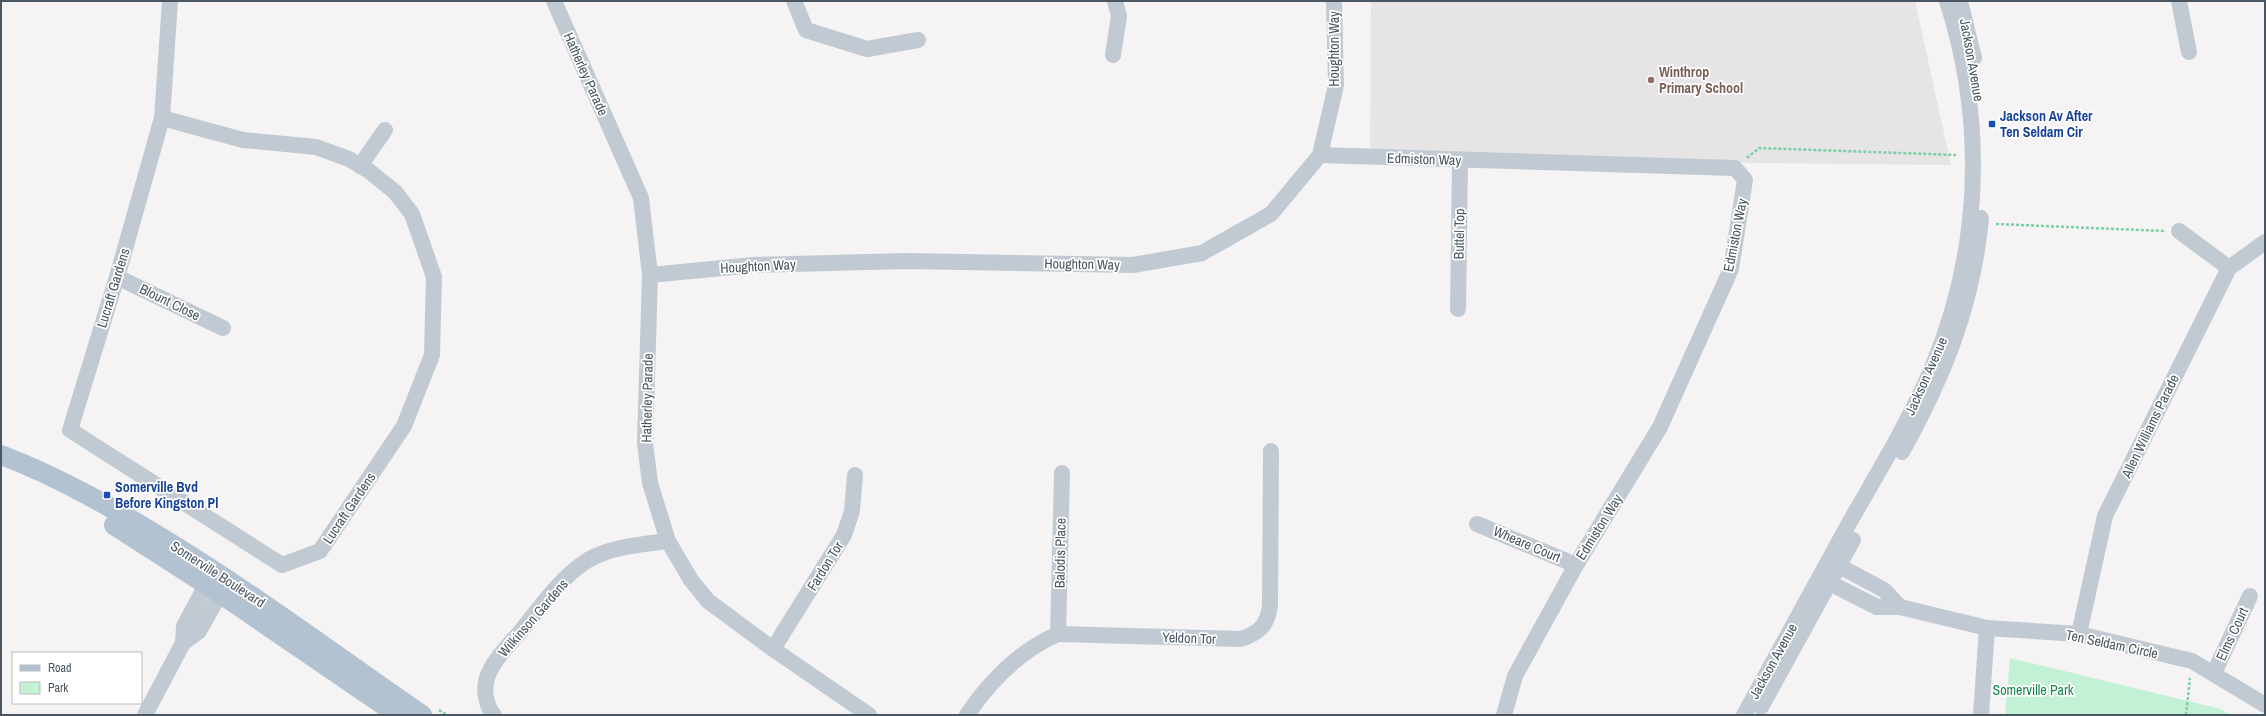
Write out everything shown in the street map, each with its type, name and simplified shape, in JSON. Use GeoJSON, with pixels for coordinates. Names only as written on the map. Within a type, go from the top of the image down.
{"type":"FeatureCollection","features":[{"type":"Feature","properties":{"kind":"main road","name":"Somerville Boulevard"},"geometry":{"type":"LineString","coordinates":[[1,455],[106,505],[217,582],[398,715]]}},
{"type":"Feature","properties":{"kind":"main road","name":"Somerville Boulevard"},"geometry":{"type":"LineString","coordinates":[[1,468],[104,519],[217,582],[422,715]]}},
{"type":"Feature","properties":{"kind":"street","name":"Lucraft Gardens"},"geometry":{"type":"LineString","coordinates":[[162,118],[243,140],[316,147],[349,159],[395,192],[412,214],[434,277],[432,355],[404,426],[320,551],[282,564],[70,430],[117,277],[162,118],[170,1]]}},
{"type":"Feature","properties":{"kind":"street","name":"Hatherley Parade"},"geometry":{"type":"LineString","coordinates":[[554,1],[641,198],[650,275],[645,443],[650,483],[668,541],[684,570],[708,601],[773,649],[869,715]]}},
{"type":"Feature","properties":{"kind":"street"},"geometry":{"type":"LineString","coordinates":[[794,1],[806,30],[867,49],[918,40]]}},
{"type":"Feature","properties":{"kind":"street"},"geometry":{"type":"LineString","coordinates":[[1113,55],[1119,16],[1115,1]]}},
{"type":"Feature","properties":{"kind":"street","name":"Houghton Way"},"geometry":{"type":"LineString","coordinates":[[650,275],[753,265],[906,261],[1133,265],[1202,253],[1271,214],[1320,155],[1336,85],[1334,1]]}},
{"type":"Feature","properties":{"kind":"street","name":"Jackson Avenue"},"geometry":{"type":"LineString","coordinates":[[1744,715],[1834,562],[1932,370],[1950,321],[1966,256],[1974,173],[1972,123],[1964,61],[1947,1]]}},
{"type":"Feature","properties":{"kind":"street","name":"Jackson Avenue"},"geometry":{"type":"LineString","coordinates":[[1834,562],[1919,422],[1950,355],[1968,299],[1978,246],[1980,223],[1984,172],[1983,121],[1975,62],[1960,1]]}},
{"type":"Feature","properties":{"kind":"street"},"geometry":{"type":"LineString","coordinates":[[2179,1],[2189,52]]}},
{"type":"Feature","properties":{"kind":"street"},"geometry":{"type":"LineString","coordinates":[[360,166],[385,130]]}},
{"type":"Feature","properties":{"kind":"street","name":"Edmiston Way"},"geometry":{"type":"LineString","coordinates":[[1320,155],[1735,168],[1745,180],[1731,269],[1660,427],[1576,564],[1515,676],[1504,715]]}},
{"type":"Feature","properties":{"kind":"street","name":"Buttel Top"},"geometry":{"type":"LineString","coordinates":[[1458,309],[1460,160]]}},
{"type":"Feature","properties":{"kind":"street"},"geometry":{"type":"LineString","coordinates":[[2179,231],[2230,268]]}},
{"type":"Feature","properties":{"kind":"street","name":"Allen Williams Parade"},"geometry":{"type":"LineString","coordinates":[[2079,634],[2105,516],[2230,268],[2265,242]]}},
{"type":"Feature","properties":{"kind":"street","name":"Blount Close"},"geometry":{"type":"LineString","coordinates":[[117,277],[223,328]]}},
{"type":"Feature","properties":{"kind":"street","name":"Yeldon Tor"},"geometry":{"type":"LineString","coordinates":[[967,715],[985,688],[1004,670],[1043,641],[1058,634],[1241,639],[1254,635],[1262,629],[1269,617],[1270,605],[1271,451]]}},
{"type":"Feature","properties":{"kind":"street","name":"Balodis Place"},"geometry":{"type":"LineString","coordinates":[[1058,634],[1062,473]]}},
{"type":"Feature","properties":{"kind":"street","name":"Fardon Tor"},"geometry":{"type":"LineString","coordinates":[[773,649],[844,535],[852,511],[855,475]]}},
{"type":"Feature","properties":{"kind":"street","name":"Wheare Court"},"geometry":{"type":"LineString","coordinates":[[1477,524],[1576,564]]}},
{"type":"Feature","properties":{"kind":"street","name":"Wilkinson Gardens"},"geometry":{"type":"LineString","coordinates":[[494,715],[487,700],[486,686],[488,675],[496,660],[562,582],[589,560],[628,546],[668,541]]}},
{"type":"Feature","properties":{"kind":"street"},"geometry":{"type":"LineString","coordinates":[[1834,562],[1884,590],[1900,607]]}},
{"type":"Feature","properties":{"kind":"street","name":"Jackson Avenue"},"geometry":{"type":"LineString","coordinates":[[1756,715],[1824,580]]}},
{"type":"Feature","properties":{"kind":"street","name":"Ten Seldam Circle"},"geometry":{"type":"LineString","coordinates":[[1824,580],[1877,607],[1900,607],[1987,628],[2079,634],[2192,662],[2214,673],[2265,705]]}},
{"type":"Feature","properties":{"kind":"street"},"geometry":{"type":"LineString","coordinates":[[145,715],[183,643],[199,630],[217,582]]}},
{"type":"Feature","properties":{"kind":"street","name":"Elms Court"},"geometry":{"type":"LineString","coordinates":[[2214,673],[2250,596]]}},
{"type":"Feature","properties":{"kind":"street"},"geometry":{"type":"LineString","coordinates":[[1981,715],[1987,628]]}},
{"type":"Feature","properties":{"kind":"path"},"geometry":{"type":"LineString","coordinates":[[1735,168],[1760,148],[1960,155]]}},
{"type":"Feature","properties":{"kind":"path"},"geometry":{"type":"LineString","coordinates":[[1980,223],[2179,231]]}},
{"type":"Feature","properties":{"kind":"path"},"geometry":{"type":"LineString","coordinates":[[2186,715],[2192,662]]}},
{"type":"Feature","properties":{"kind":"shaded area","name":"Winthrop Primary School"},"geometry":{"type":"Polygon","coordinates":[[[1371,1],[1915,1],[1951,165],[1370,159],[1371,1]]]}},
{"type":"Feature","properties":{"kind":"green space","name":"Somerville Park"},"geometry":{"type":"Polygon","coordinates":[[[2010,658],[2221,709],[2230,715],[2005,715],[2010,658]]]}},
{"type":"Feature","properties":{"kind":"place","name":"Winthrop Primary School"},"geometry":{"type":"Point","coordinates":[1651,80]}},
{"type":"Feature","properties":{"kind":"place","name":"Jackson Av After Ten Seldam Cir"},"geometry":{"type":"Point","coordinates":[1992,124]}},
{"type":"Feature","properties":{"kind":"place","name":"Somerville Bvd Before Kingston Pl"},"geometry":{"type":"Point","coordinates":[107,495]}}]}
